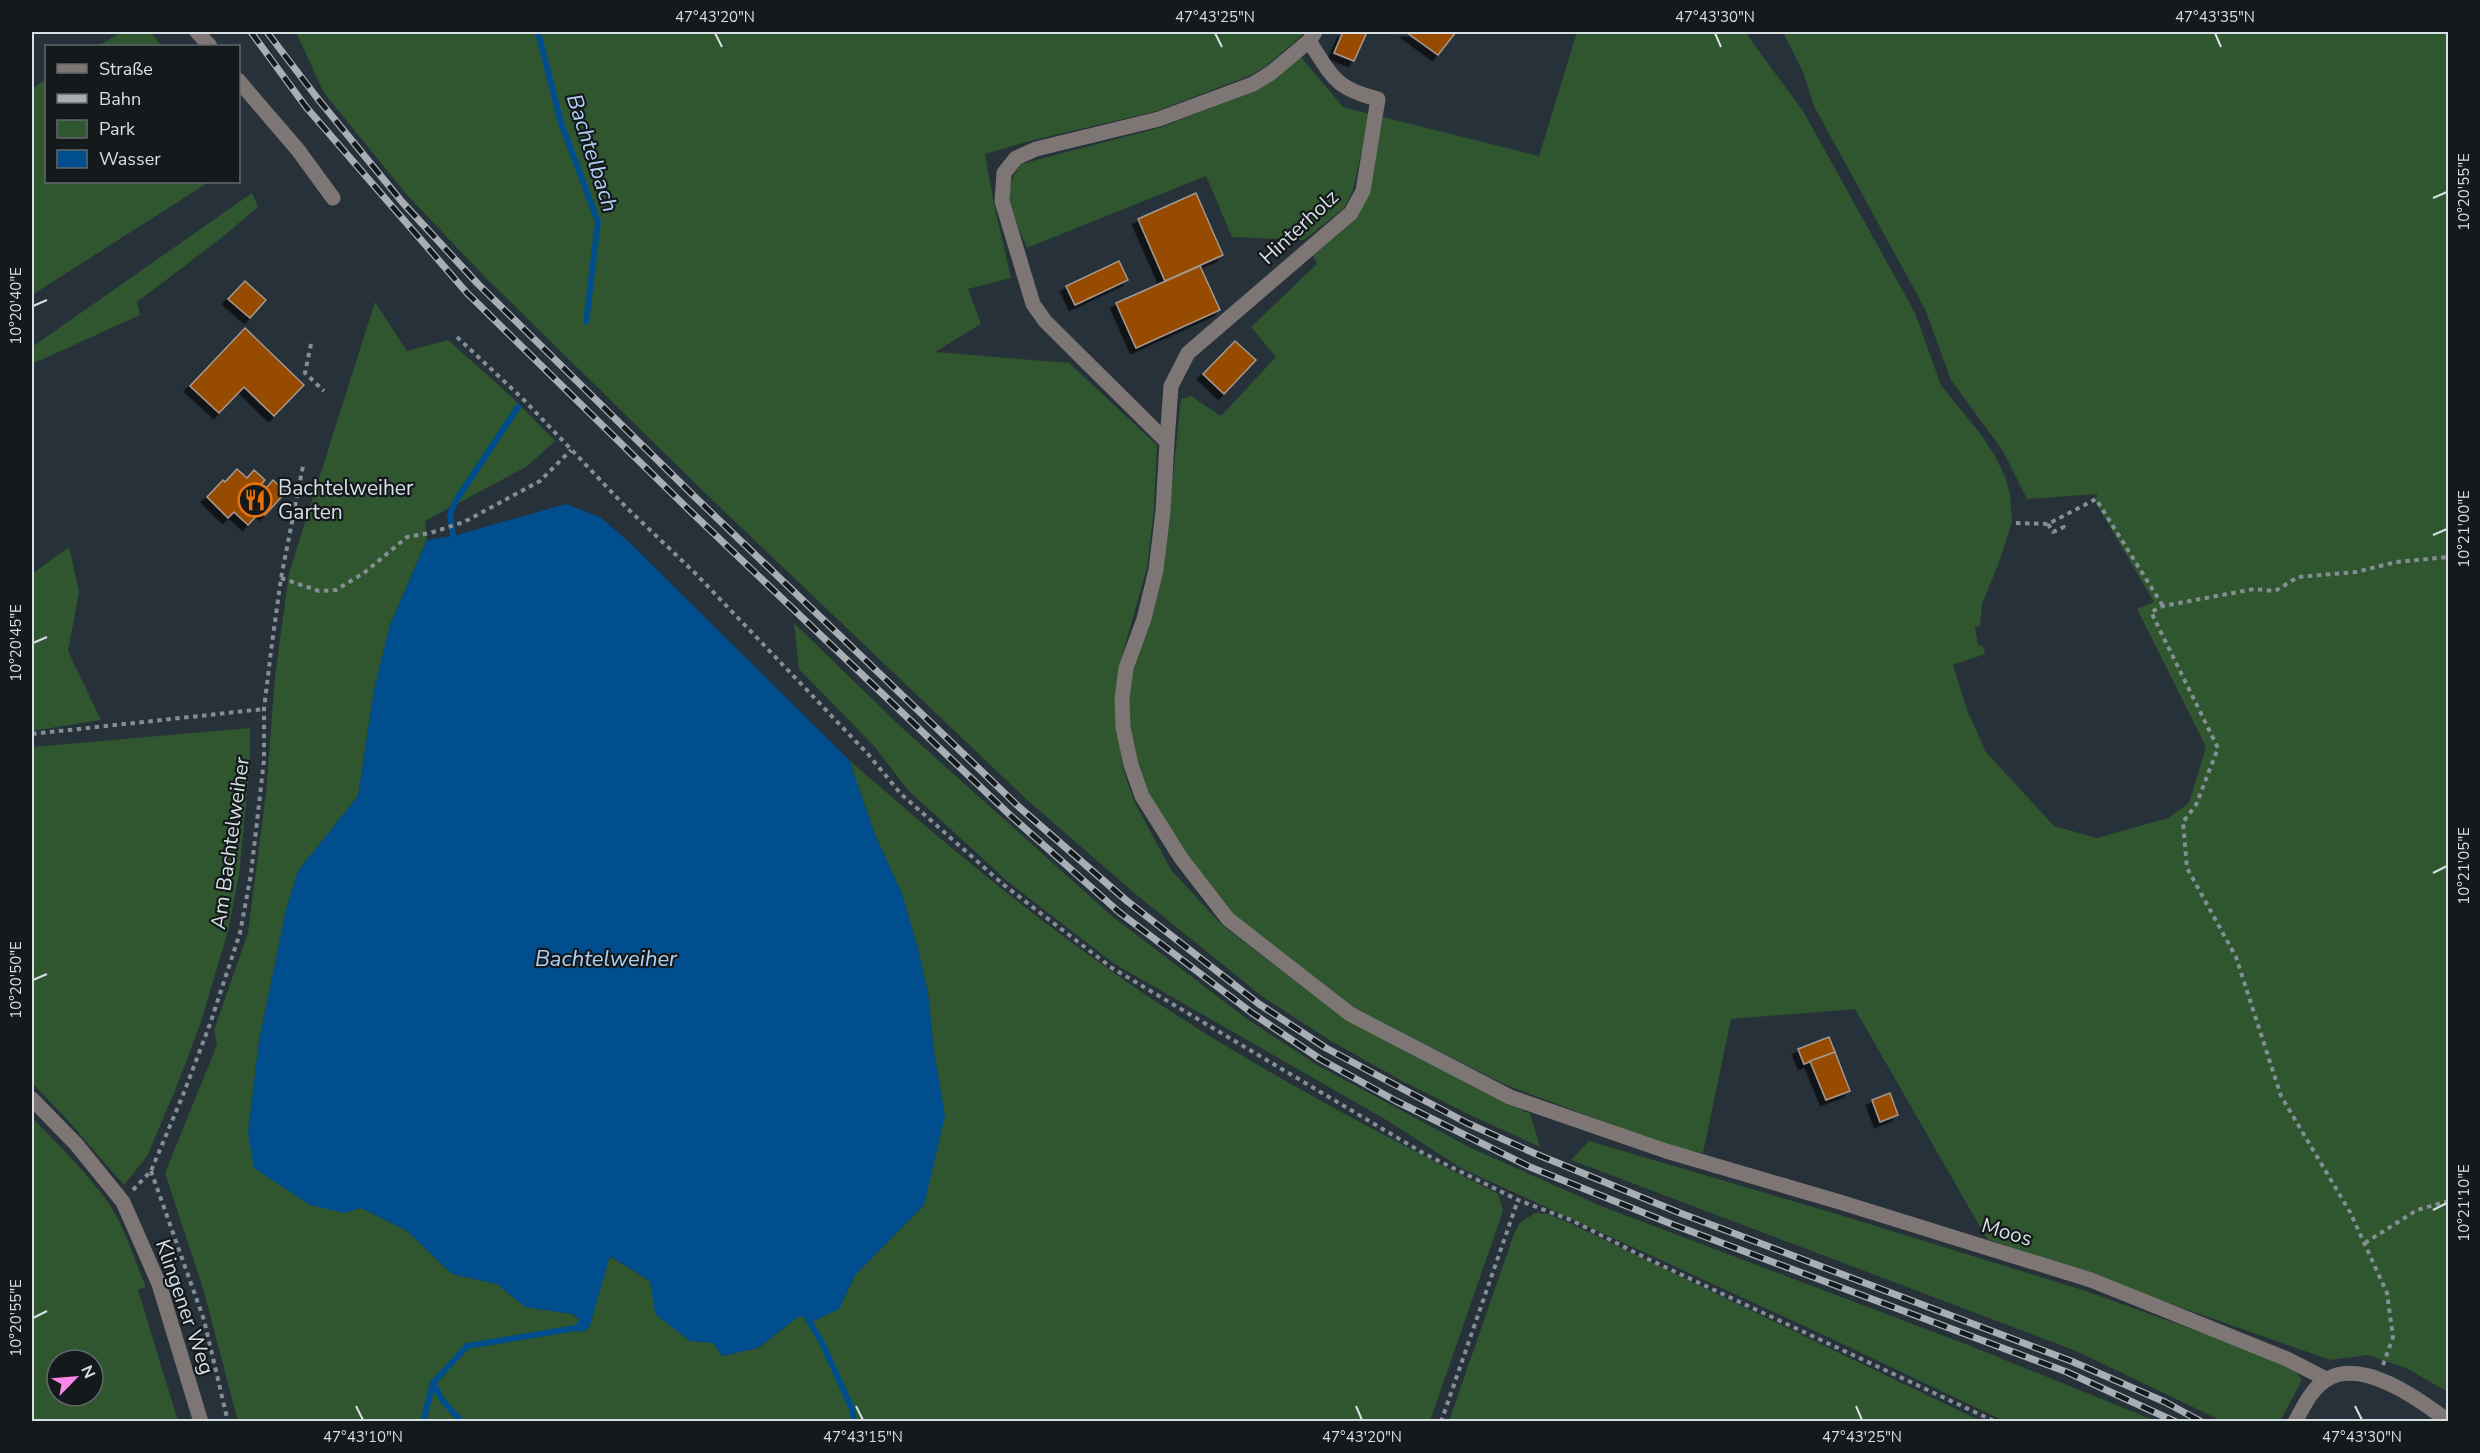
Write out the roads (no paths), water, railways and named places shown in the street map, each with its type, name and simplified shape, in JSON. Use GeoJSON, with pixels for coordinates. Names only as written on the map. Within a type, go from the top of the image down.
{"type":"FeatureCollection","features":[{"type":"Feature","properties":{"kind":"street"},"geometry":{"type":"LineString","coordinates":[[197,32],[209,45]]}},
{"type":"Feature","properties":{"kind":"street"},"geometry":{"type":"LineString","coordinates":[[1167,442],[1045,321],[1033,304],[1002,201],[1004,173],[1016,158],[1036,149],[1159,119],[1253,84],[1271,73],[1312,36]]}},
{"type":"Feature","properties":{"kind":"street","name":"Hinterholz"},"geometry":{"type":"LineString","coordinates":[[1167,442],[1170,386],[1188,353],[1351,213],[1363,191],[1378,99],[1357,93],[1336,82],[1312,36]]}},
{"type":"Feature","properties":{"kind":"street"},"geometry":{"type":"LineString","coordinates":[[240,82],[298,150],[333,198]]}},
{"type":"Feature","properties":{"kind":"street","name":"Moos"},"geometry":{"type":"LineString","coordinates":[[1167,442],[1163,511],[1156,570],[1144,619],[1126,668],[1122,699],[1123,727],[1131,765],[1142,796],[1181,858],[1228,919],[1350,1014],[1510,1097],[1666,1151],[2091,1280],[2287,1359],[2326,1379]]}},
{"type":"Feature","properties":{"kind":"street","name":"Klingener Weg"},"geometry":{"type":"LineString","coordinates":[[32,1099],[76,1144],[123,1202],[159,1284],[201,1422]]}},
{"type":"Feature","properties":{"kind":"street"},"geometry":{"type":"LineString","coordinates":[[2295,1422],[2307,1401],[2326,1379],[2361,1373],[2379,1377],[2448,1420]]}},
{"type":"Feature","properties":{"kind":"water","name":"Bachtelweiher"},"geometry":{"type":"Polygon","coordinates":[[[566,504],[600,517],[628,541],[849,760],[875,835],[902,894],[928,993],[934,1052],[945,1116],[924,1205],[855,1275],[839,1309],[814,1321],[799,1316],[758,1348],[722,1356],[713,1343],[690,1341],[655,1314],[650,1281],[610,1256],[589,1328],[580,1333],[576,1328],[579,1319],[572,1314],[525,1307],[497,1284],[452,1274],[406,1230],[361,1208],[344,1213],[310,1205],[254,1168],[248,1134],[259,1041],[286,910],[298,871],[358,796],[374,690],[390,625],[427,540],[453,536],[566,504]]]}},
{"type":"Feature","properties":{"kind":"waterway","name":"Bachtelbach"},"geometry":{"type":"LineString","coordinates":[[538,32],[561,123],[598,222],[586,322]]}},
{"type":"Feature","properties":{"kind":"waterway","name":"Bachtelbach"},"geometry":{"type":"LineString","coordinates":[[454,542],[450,515],[455,502],[518,407]]}},
{"type":"Feature","properties":{"kind":"waterway"},"geometry":{"type":"LineString","coordinates":[[808,1319],[822,1343],[852,1409],[854,1422]]}},
{"type":"Feature","properties":{"kind":"waterway","name":"Bachtelbach"},"geometry":{"type":"LineString","coordinates":[[462,1422],[442,1400],[433,1383],[467,1346],[576,1328],[580,1324]]}},
{"type":"Feature","properties":{"kind":"waterway"},"geometry":{"type":"LineString","coordinates":[[423,1422],[433,1383]]}},
{"type":"Feature","properties":{"kind":"railway"},"geometry":{"type":"LineString","coordinates":[[251,32],[306,107],[467,293],[688,509],[1011,816],[1119,912],[1252,1013],[1320,1059],[1396,1101],[1530,1167],[1674,1225],[2067,1372],[2176,1422]]}},
{"type":"Feature","properties":{"kind":"railway"},"geometry":{"type":"LineString","coordinates":[[267,32],[403,203],[478,284],[697,499],[1019,807],[1127,901],[1259,1004],[1326,1048],[1467,1123],[1536,1154],[1680,1213],[2071,1361],[2165,1402],[2202,1422]]}},
{"type":"Feature","properties":{"kind":"place","name":"Bachtelweiher Garten"},"geometry":{"type":"Point","coordinates":[255,500]}}]}
